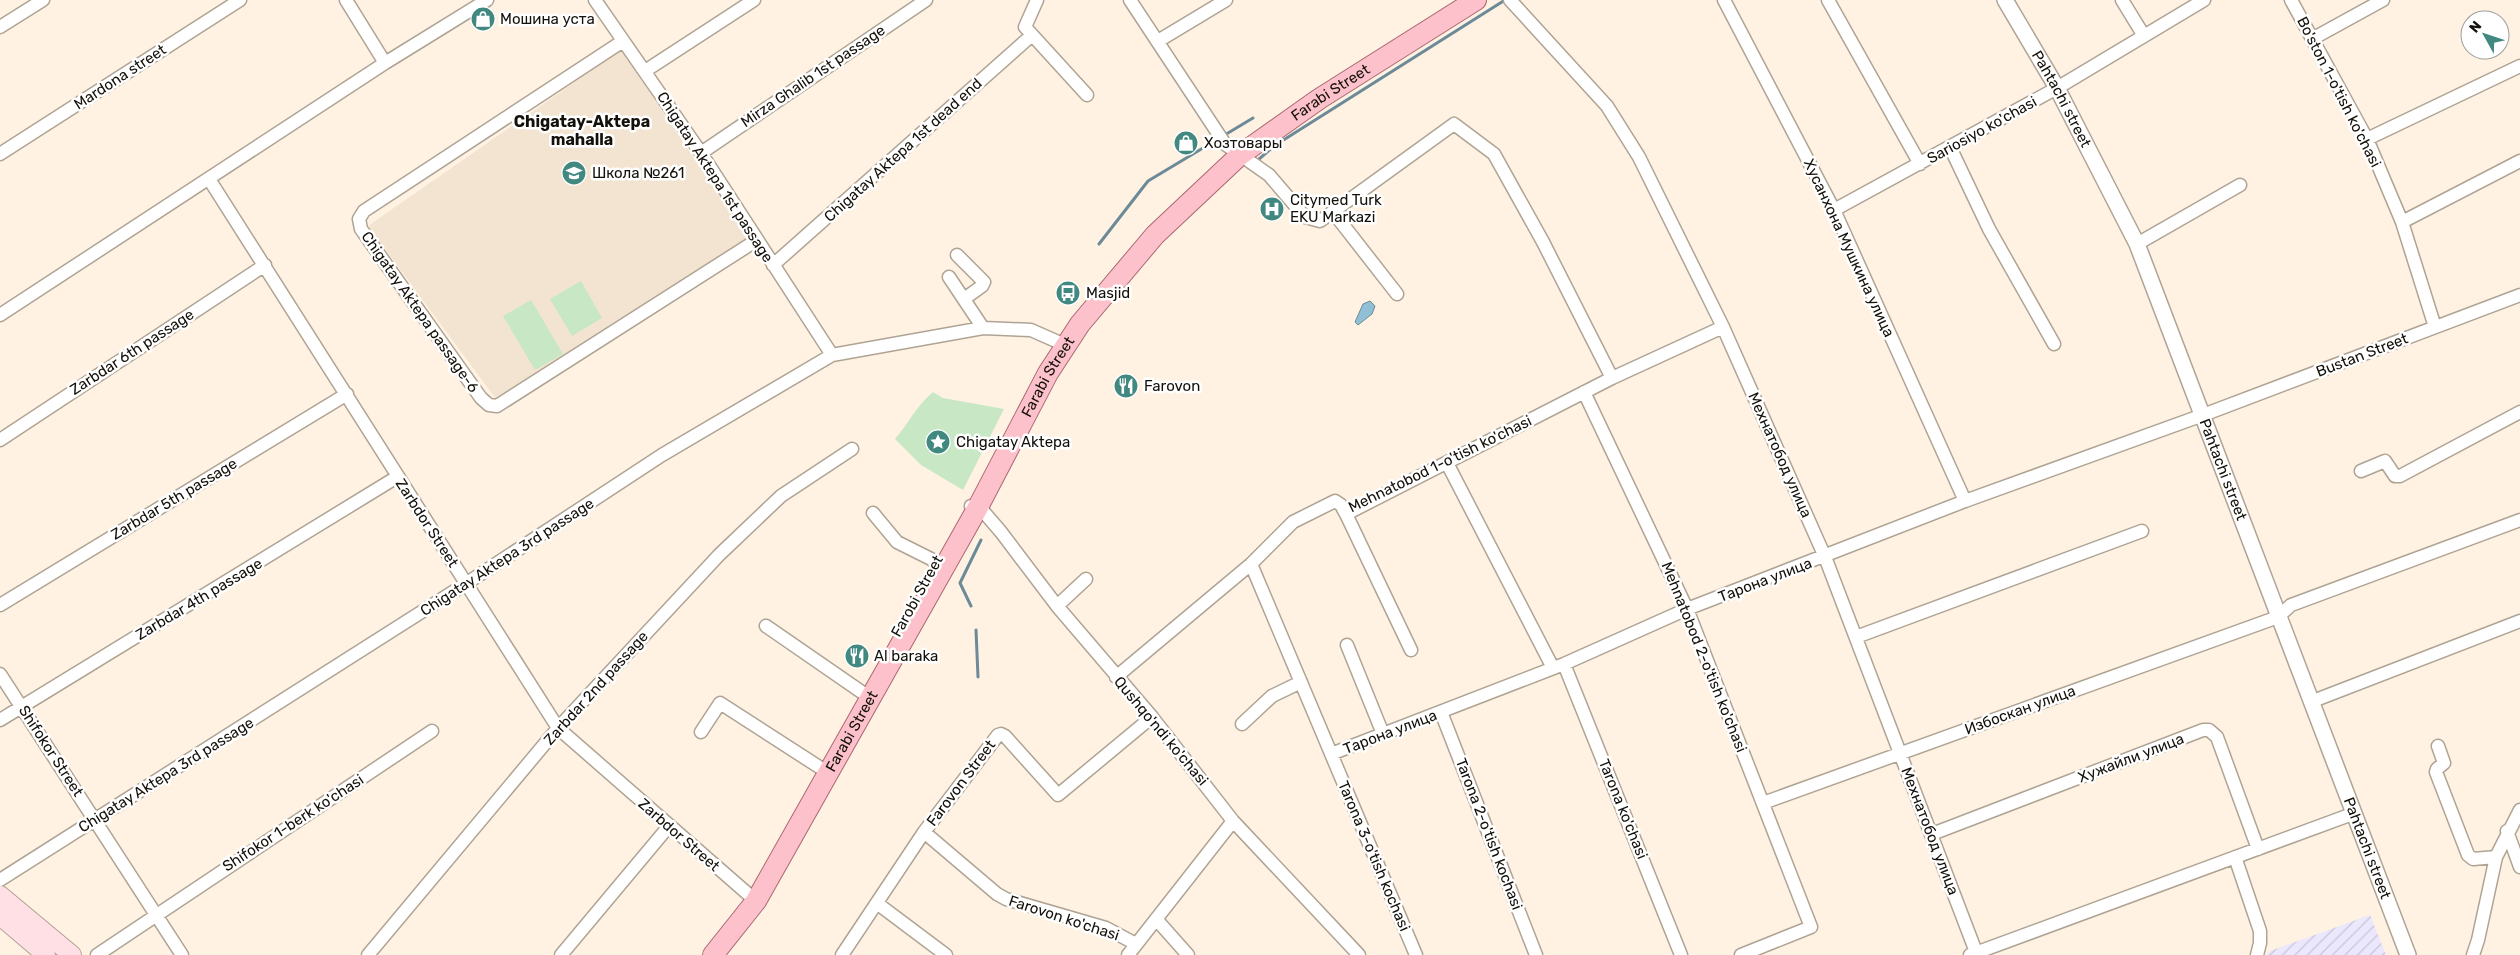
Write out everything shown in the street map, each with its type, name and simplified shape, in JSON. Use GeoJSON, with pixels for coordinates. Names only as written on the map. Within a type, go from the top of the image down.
{"type":"FeatureCollection","features":[{"type":"Feature","properties":{"kind":"main road","name":"Farabi Street"},"geometry":{"type":"LineString","coordinates":[[1240,154],[1283,107],[1454,0]]}},
{"type":"Feature","properties":{"kind":"main road","name":"Farabi Street"},"geometry":{"type":"LineString","coordinates":[[973,507],[1039,367],[1060,342],[1086,296],[1150,222],[1188,183],[1240,154],[1319,98],[1476,0]]}},
{"type":"Feature","properties":{"kind":"main road","name":"Farobi Street"},"geometry":{"type":"LineString","coordinates":[[752,898],[826,771],[863,693],[973,507]]}},
{"type":"Feature","properties":{"kind":"main road","name":"Farabi Street"},"geometry":{"type":"LineString","coordinates":[[826,771],[939,566]]}},
{"type":"Feature","properties":{"kind":"main road"},"geometry":{"type":"LineString","coordinates":[[0,895],[72,955]]}},
{"type":"Feature","properties":{"kind":"main road"},"geometry":{"type":"LineString","coordinates":[[700,955],[752,898]]}},
{"type":"Feature","properties":{"kind":"main road"},"geometry":{"type":"LineString","coordinates":[[713,955],[752,898]]}},
{"type":"Feature","properties":{"kind":"main road"},"geometry":{"type":"LineString","coordinates":[[0,916],[46,955]]}},
{"type":"Feature","properties":{"kind":"street"},"geometry":{"type":"LineString","coordinates":[[0,27],[43,0]]}},
{"type":"Feature","properties":{"kind":"street","name":"Mardona street"},"geometry":{"type":"LineString","coordinates":[[0,154],[240,0]]}},
{"type":"Feature","properties":{"kind":"street"},"geometry":{"type":"LineString","coordinates":[[346,0],[385,63]]}},
{"type":"Feature","properties":{"kind":"street"},"geometry":{"type":"LineString","coordinates":[[0,315],[385,63],[487,0]]}},
{"type":"Feature","properties":{"kind":"street","name":"Chigatay Aktepa 1st passage"},"geometry":{"type":"LineString","coordinates":[[595,0],[701,153],[832,355]]}},
{"type":"Feature","properties":{"kind":"street"},"geometry":{"type":"LineString","coordinates":[[645,71],[754,0]]}},
{"type":"Feature","properties":{"kind":"street","name":"Mirza Ghalib 1st passage"},"geometry":{"type":"LineString","coordinates":[[701,153],[926,0]]}},
{"type":"Feature","properties":{"kind":"street"},"geometry":{"type":"LineString","coordinates":[[1037,0],[1025,22],[1025,27],[1086,96]]}},
{"type":"Feature","properties":{"kind":"street"},"geometry":{"type":"LineString","coordinates":[[1130,0],[1220,137],[1269,175],[1305,217],[1320,222],[1454,124],[1494,154],[1543,242],[1612,378]]}},
{"type":"Feature","properties":{"kind":"street"},"geometry":{"type":"LineString","coordinates":[[1158,41],[1226,0]]}},
{"type":"Feature","properties":{"kind":"street","name":"Мехнатобод улица"},"geometry":{"type":"LineString","coordinates":[[1510,0],[1607,106],[1639,157],[1723,327],[1824,557],[1856,637],[1932,834],[1973,954]]}},
{"type":"Feature","properties":{"kind":"street","name":"Хусанхона Мушкина улица"},"geometry":{"type":"LineString","coordinates":[[1724,0],[1834,210],[1965,501]]}},
{"type":"Feature","properties":{"kind":"street"},"geometry":{"type":"LineString","coordinates":[[1828,0],[1920,164]]}},
{"type":"Feature","properties":{"kind":"street","name":"Pahtachi street"},"geometry":{"type":"LineString","coordinates":[[2005,0],[2057,88],[2137,244],[2204,415],[2278,617],[2313,702],[2408,955]]}},
{"type":"Feature","properties":{"kind":"street"},"geometry":{"type":"LineString","coordinates":[[2122,0],[2144,36]]}},
{"type":"Feature","properties":{"kind":"street","name":"Sariosiyo ko'chasi"},"geometry":{"type":"LineString","coordinates":[[1834,210],[2057,88],[2204,0]]}},
{"type":"Feature","properties":{"kind":"street","name":"Bo'ston 1-o'tish ko'chasi"},"geometry":{"type":"LineString","coordinates":[[2291,0],[2367,139],[2402,222],[2435,326]]}},
{"type":"Feature","properties":{"kind":"street"},"geometry":{"type":"LineString","coordinates":[[2312,39],[2383,0]]}},
{"type":"Feature","properties":{"kind":"street","name":"Chigatay Aktepa 1st dead end"},"geometry":{"type":"LineString","coordinates":[[773,265],[1032,35]]}},
{"type":"Feature","properties":{"kind":"street","name":"Chigatay Aktepa passage-6"},"geometry":{"type":"LineString","coordinates":[[623,41],[369,207],[360,216],[361,229],[480,398],[489,405],[496,406],[757,240]]}},
{"type":"Feature","properties":{"kind":"street"},"geometry":{"type":"LineString","coordinates":[[2367,139],[2520,66]]}},
{"type":"Feature","properties":{"kind":"street"},"geometry":{"type":"LineString","coordinates":[[1950,147],[1989,229],[2054,344]]}},
{"type":"Feature","properties":{"kind":"street"},"geometry":{"type":"LineString","coordinates":[[2402,222],[2520,161]]}},
{"type":"Feature","properties":{"kind":"street","name":"Zarbdor Street"},"geometry":{"type":"LineString","coordinates":[[209,179],[558,728],[752,898]]}},
{"type":"Feature","properties":{"kind":"street"},"geometry":{"type":"LineString","coordinates":[[2137,244],[2240,185]]}},
{"type":"Feature","properties":{"kind":"street"},"geometry":{"type":"LineString","coordinates":[[1333,212],[1397,294]]}},
{"type":"Feature","properties":{"kind":"street"},"geometry":{"type":"LineString","coordinates":[[957,255],[984,282],[982,286],[964,299]]}},
{"type":"Feature","properties":{"kind":"street","name":"Zarbdar 6th passage"},"geometry":{"type":"LineString","coordinates":[[0,440],[265,265]]}},
{"type":"Feature","properties":{"kind":"street"},"geometry":{"type":"LineString","coordinates":[[948,277],[983,328]]}},
{"type":"Feature","properties":{"kind":"street","name":"Bustаn Street"},"geometry":{"type":"LineString","coordinates":[[2204,415],[2520,295]]}},
{"type":"Feature","properties":{"kind":"street","name":"Mehnatobod 1-o'tish ko'chasi"},"geometry":{"type":"LineString","coordinates":[[1116,677],[1251,564],[1293,522],[1306,514],[1335,501],[1341,505],[1346,514],[1612,378],[1723,327]]}},
{"type":"Feature","properties":{"kind":"street","name":"Chigatay Aktepa 3rd passage"},"geometry":{"type":"LineString","coordinates":[[0,880],[467,583],[662,455],[832,355],[983,328],[1031,330],[1060,342]]}},
{"type":"Feature","properties":{"kind":"street","name":"Mehnatobod 2-o'tish ko'chasi"},"geometry":{"type":"LineString","coordinates":[[1584,392],[1687,609],[1812,927],[1741,955]]}},
{"type":"Feature","properties":{"kind":"street","name":"Zarbdar 5th passage"},"geometry":{"type":"LineString","coordinates":[[0,605],[347,394]]}},
{"type":"Feature","properties":{"kind":"street"},"geometry":{"type":"LineString","coordinates":[[2361,471],[2385,461],[2395,476],[2400,476],[2520,412]]}},
{"type":"Feature","properties":{"kind":"street","name":"Тарона улица"},"geometry":{"type":"LineString","coordinates":[[1331,754],[1559,666],[1687,609],[1965,501],[2204,415]]}},
{"type":"Feature","properties":{"kind":"street","name":"Zarbdar 2nd passage"},"geometry":{"type":"LineString","coordinates":[[368,955],[558,728],[719,555],[762,512],[796,484],[852,449]]}},
{"type":"Feature","properties":{"kind":"street","name":"Tarona ko'chasi"},"geometry":{"type":"LineString","coordinates":[[1447,463],[1559,666],[1680,955]]}},
{"type":"Feature","properties":{"kind":"street","name":"Zarbdar 4th passage"},"geometry":{"type":"LineString","coordinates":[[0,720],[397,477]]}},
{"type":"Feature","properties":{"kind":"street","name":"Qushqo'ndi ko'chasi"},"geometry":{"type":"LineString","coordinates":[[973,507],[983,511],[1001,532],[1057,606],[1152,717],[1233,820],[1359,955]]}},
{"type":"Feature","properties":{"kind":"street"},"geometry":{"type":"LineString","coordinates":[[873,513],[897,542],[939,566]]}},
{"type":"Feature","properties":{"kind":"street"},"geometry":{"type":"LineString","coordinates":[[1346,514],[1411,650]]}},
{"type":"Feature","properties":{"kind":"street","name":"Избоскан улица"},"geometry":{"type":"LineString","coordinates":[[1763,803],[2278,617],[2291,605],[2520,520]]}},
{"type":"Feature","properties":{"kind":"street"},"geometry":{"type":"LineString","coordinates":[[1856,637],[2142,531]]}},
{"type":"Feature","properties":{"kind":"street","name":"Tarona 3-o'tish kochasi"},"geometry":{"type":"LineString","coordinates":[[1251,564],[1416,955]]}},
{"type":"Feature","properties":{"kind":"street"},"geometry":{"type":"LineString","coordinates":[[1057,606],[1086,579]]}},
{"type":"Feature","properties":{"kind":"street"},"geometry":{"type":"LineString","coordinates":[[2313,702],[2520,621]]}},
{"type":"Feature","properties":{"kind":"street"},"geometry":{"type":"LineString","coordinates":[[766,626],[863,693]]}},
{"type":"Feature","properties":{"kind":"street"},"geometry":{"type":"LineString","coordinates":[[1347,646],[1383,734]]}},
{"type":"Feature","properties":{"kind":"street","name":"Shifokor Street"},"geometry":{"type":"LineString","coordinates":[[0,674],[154,915],[182,955]]}},
{"type":"Feature","properties":{"kind":"street"},"geometry":{"type":"LineString","coordinates":[[1242,724],[1272,696],[1301,682]]}},
{"type":"Feature","properties":{"kind":"street"},"geometry":{"type":"LineString","coordinates":[[701,732],[720,703],[826,771]]}},
{"type":"Feature","properties":{"kind":"street","name":"Tarona 2-o'tish kochasi"},"geometry":{"type":"LineString","coordinates":[[1442,712],[1536,955]]}},
{"type":"Feature","properties":{"kind":"street","name":"Farovon Street"},"geometry":{"type":"LineString","coordinates":[[842,955],[878,904],[924,832],[1001,734],[1058,795],[1152,717]]}},
{"type":"Feature","properties":{"kind":"street","name":"Хужайли улица"},"geometry":{"type":"LineString","coordinates":[[1932,834],[2194,734],[2209,730],[2217,737],[2258,849]]}},
{"type":"Feature","properties":{"kind":"street","name":"Shifokor 1-berk ko'chasi"},"geometry":{"type":"LineString","coordinates":[[97,955],[154,915],[432,731]]}},
{"type":"Feature","properties":{"kind":"street"},"geometry":{"type":"LineString","coordinates":[[2438,746],[2444,763],[2436,769],[2436,772],[2468,855],[2473,859],[2496,857]]}},
{"type":"Feature","properties":{"kind":"street"},"geometry":{"type":"LineString","coordinates":[[2473,955],[2496,857],[2507,832],[2520,810]]}},
{"type":"Feature","properties":{"kind":"street"},"geometry":{"type":"LineString","coordinates":[[1973,954],[2355,813]]}},
{"type":"Feature","properties":{"kind":"street"},"geometry":{"type":"LineString","coordinates":[[1131,952],[1233,820]]}},
{"type":"Feature","properties":{"kind":"street"},"geometry":{"type":"LineString","coordinates":[[561,955],[669,826]]}},
{"type":"Feature","properties":{"kind":"street","name":"Farovon ko'chasi"},"geometry":{"type":"LineString","coordinates":[[924,832],[997,894],[1006,899],[1106,928],[1131,952]]}},
{"type":"Feature","properties":{"kind":"street"},"geometry":{"type":"LineString","coordinates":[[2507,832],[2520,866]]}},
{"type":"Feature","properties":{"kind":"street"},"geometry":{"type":"LineString","coordinates":[[2235,857],[2260,931],[2257,955]]}},
{"type":"Feature","properties":{"kind":"street"},"geometry":{"type":"LineString","coordinates":[[878,904],[946,955]]}},
{"type":"Feature","properties":{"kind":"street"},"geometry":{"type":"LineString","coordinates":[[1156,920],[1188,955]]}},
{"type":"Feature","properties":{"kind":"shaded area","name":"Школа №261"},"geometry":{"type":"Polygon","coordinates":[[[621,50],[748,238],[496,399],[368,226],[621,50]]]}},
{"type":"Feature","properties":{"kind":"shaded area"},"geometry":{"type":"Polygon","coordinates":[[[2370,915],[2386,955],[2267,955],[2270,951],[2370,915]]]}},
{"type":"Feature","properties":{"kind":"green space"},"geometry":{"type":"Polygon","coordinates":[[[581,281],[602,318],[572,336],[550,299],[581,281]]]}},
{"type":"Feature","properties":{"kind":"green space"},"geometry":{"type":"Polygon","coordinates":[[[531,300],[563,354],[535,370],[503,316],[531,300]]]}},
{"type":"Feature","properties":{"kind":"green space"},"geometry":{"type":"Polygon","coordinates":[[[933,392],[943,398],[1004,409],[963,490],[921,465],[895,439],[922,403],[933,392]]]}},
{"type":"Feature","properties":{"kind":"water"},"geometry":{"type":"Polygon","coordinates":[[[1370,301],[1375,306],[1372,314],[1358,325],[1355,322],[1363,304],[1370,301]]]}},
{"type":"Feature","properties":{"kind":"waterway"},"geometry":{"type":"LineString","coordinates":[[1258,160],[1274,146],[1505,0]]}},
{"type":"Feature","properties":{"kind":"waterway"},"geometry":{"type":"LineString","coordinates":[[1223,136],[1253,118]]}},
{"type":"Feature","properties":{"kind":"waterway"},"geometry":{"type":"LineString","coordinates":[[1099,244],[1148,181],[1218,139]]}},
{"type":"Feature","properties":{"kind":"waterway"},"geometry":{"type":"LineString","coordinates":[[971,606],[960,583],[981,540]]}},
{"type":"Feature","properties":{"kind":"waterway"},"geometry":{"type":"LineString","coordinates":[[976,630],[978,677]]}},
{"type":"Feature","properties":{"kind":"place","name":"Мошина уста"},"geometry":{"type":"Point","coordinates":[483,19]}},
{"type":"Feature","properties":{"kind":"place","name":"Хозтовары"},"geometry":{"type":"Point","coordinates":[1186,143]}},
{"type":"Feature","properties":{"kind":"place","name":"Школа №261"},"geometry":{"type":"Point","coordinates":[574,173]}},
{"type":"Feature","properties":{"kind":"place","name":"Citymed Turk EKU Markazi"},"geometry":{"type":"Point","coordinates":[1272,209]}},
{"type":"Feature","properties":{"kind":"place","name":"Masjid"},"geometry":{"type":"Point","coordinates":[1068,293]}},
{"type":"Feature","properties":{"kind":"place","name":"Farovon"},"geometry":{"type":"Point","coordinates":[1126,386]}},
{"type":"Feature","properties":{"kind":"place","name":"Chigatay Aktepa"},"geometry":{"type":"Point","coordinates":[938,442]}},
{"type":"Feature","properties":{"kind":"place","name":"Al baraka"},"geometry":{"type":"Point","coordinates":[857,656]}},
{"type":"Feature","properties":{"kind":"district","name":"Chigatay-Aktepa mahalla"},"geometry":{"type":"Point","coordinates":[582,130]}}]}
